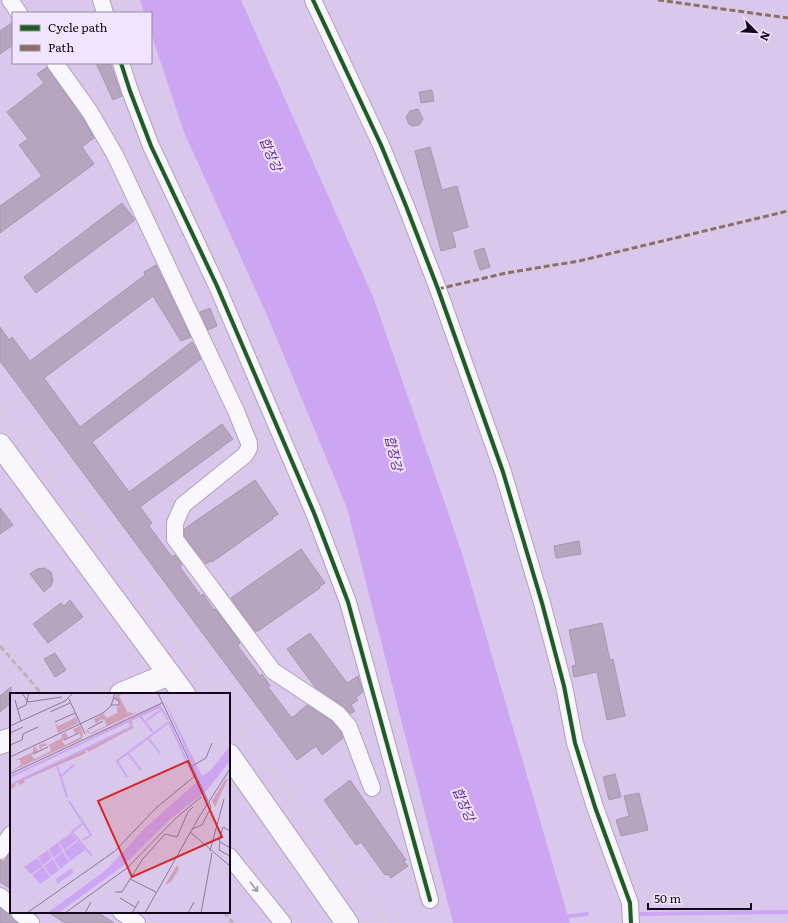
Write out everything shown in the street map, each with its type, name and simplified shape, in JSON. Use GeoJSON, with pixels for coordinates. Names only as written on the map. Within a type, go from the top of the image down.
{"type":"FeatureCollection","features":[{"type":"Feature","properties":{"kind":"main road"},"geometry":{"type":"LineString","coordinates":[[0,445],[183,693]]}},
{"type":"Feature","properties":{"kind":"main road"},"geometry":{"type":"LineString","coordinates":[[123,693],[169,674]]}},
{"type":"Feature","properties":{"kind":"main road"},"geometry":{"type":"LineString","coordinates":[[0,743],[10,739]]}},
{"type":"Feature","properties":{"kind":"main road"},"geometry":{"type":"LineString","coordinates":[[230,756],[347,923]]}},
{"type":"Feature","properties":{"kind":"street"},"geometry":{"type":"LineString","coordinates":[[10,0],[18,12]]}},
{"type":"Feature","properties":{"kind":"street"},"geometry":{"type":"LineString","coordinates":[[101,0],[105,12]]}},
{"type":"Feature","properties":{"kind":"street"},"geometry":{"type":"LineString","coordinates":[[313,0],[381,145],[406,206],[438,289],[503,472],[542,603],[564,686],[575,744],[595,807],[630,903],[631,923]]}},
{"type":"Feature","properties":{"kind":"street"},"geometry":{"type":"LineString","coordinates":[[56,64],[90,112],[115,155],[236,411],[249,443],[249,448],[245,455],[183,505],[174,523],[175,539],[273,671],[338,714],[350,728],[372,788]]}},
{"type":"Feature","properties":{"kind":"street"},"geometry":{"type":"LineString","coordinates":[[121,64],[151,146],[217,286],[314,513],[348,602],[430,900]]}},
{"type":"Feature","properties":{"kind":"street"},"geometry":{"type":"LineString","coordinates":[[0,826],[10,833]]}},
{"type":"Feature","properties":{"kind":"street"},"geometry":{"type":"LineString","coordinates":[[0,851],[10,836]]}},
{"type":"Feature","properties":{"kind":"street"},"geometry":{"type":"LineString","coordinates":[[230,857],[283,923]]}},
{"type":"Feature","properties":{"kind":"street"},"geometry":{"type":"LineString","coordinates":[[0,896],[10,904]]}},
{"type":"Feature","properties":{"kind":"street"},"geometry":{"type":"LineString","coordinates":[[20,913],[31,923]]}},
{"type":"Feature","properties":{"kind":"street"},"geometry":{"type":"LineString","coordinates":[[122,913],[137,923]]}},
{"type":"Feature","properties":{"kind":"path"},"geometry":{"type":"LineString","coordinates":[[0,407],[214,693]]}},
{"type":"Feature","properties":{"kind":"path"},"geometry":{"type":"LineString","coordinates":[[230,714],[386,923]]}},
{"type":"Feature","properties":{"kind":"water","name":"합장강"},"geometry":{"type":"Polygon","coordinates":[[[140,0],[241,0],[374,299],[461,550],[570,923],[453,923],[347,508],[267,315],[183,130],[152,36],[152,12],[144,12],[140,0]]]}},
{"type":"Feature","properties":{"kind":"building"},"geometry":{"type":"Polygon","coordinates":[[[12,23],[12,46],[0,54],[0,31],[12,23]]]}},
{"type":"Feature","properties":{"kind":"building"},"geometry":{"type":"Polygon","coordinates":[[[96,64],[110,64],[122,96],[113,100],[96,64]]]}},
{"type":"Feature","properties":{"kind":"building"},"geometry":{"type":"Polygon","coordinates":[[[47,67],[82,117],[94,138],[82,147],[94,164],[0,233],[0,206],[42,176],[19,145],[28,139],[7,112],[44,83],[37,74],[47,67]]]}},
{"type":"Feature","properties":{"kind":"building"},"geometry":{"type":"Polygon","coordinates":[[[432,90],[434,101],[421,103],[419,92],[432,90]]]}},
{"type":"Feature","properties":{"kind":"building"},"geometry":{"type":"Polygon","coordinates":[[[418,109],[423,119],[419,125],[412,126],[409,124],[406,117],[410,111],[418,109]]]}},
{"type":"Feature","properties":{"kind":"building"},"geometry":{"type":"Polygon","coordinates":[[[430,147],[442,190],[457,186],[468,227],[452,232],[456,247],[441,251],[415,151],[430,147]]]}},
{"type":"Feature","properties":{"kind":"building"},"geometry":{"type":"Polygon","coordinates":[[[122,203],[135,220],[36,293],[24,277],[122,203]]]}},
{"type":"Feature","properties":{"kind":"building"},"geometry":{"type":"Polygon","coordinates":[[[484,248],[490,267],[480,270],[474,251],[484,248]]]}},
{"type":"Feature","properties":{"kind":"building"},"geometry":{"type":"Polygon","coordinates":[[[156,265],[191,337],[181,341],[153,296],[44,378],[80,427],[192,342],[201,359],[92,442],[129,492],[222,424],[233,439],[140,507],[152,523],[149,526],[172,557],[175,555],[182,565],[180,567],[201,596],[203,594],[240,642],[238,646],[260,676],[262,674],[270,686],[268,687],[291,717],[307,705],[332,721],[341,732],[343,738],[322,755],[316,746],[297,760],[0,361],[0,327],[9,340],[12,337],[30,361],[145,275],[144,272],[156,265]]]}},
{"type":"Feature","properties":{"kind":"building"},"geometry":{"type":"Polygon","coordinates":[[[210,308],[217,326],[208,330],[200,312],[210,308]]]}},
{"type":"Feature","properties":{"kind":"building"},"geometry":{"type":"Polygon","coordinates":[[[255,480],[278,514],[212,562],[210,561],[206,564],[184,536],[184,529],[255,480]]]}},
{"type":"Feature","properties":{"kind":"building"},"geometry":{"type":"Polygon","coordinates":[[[0,508],[13,525],[0,534],[0,508]]]}},
{"type":"Feature","properties":{"kind":"building"},"geometry":{"type":"Polygon","coordinates":[[[579,541],[581,554],[556,558],[554,546],[579,541]]]}},
{"type":"Feature","properties":{"kind":"building"},"geometry":{"type":"Polygon","coordinates":[[[301,549],[325,583],[258,631],[255,631],[231,598],[301,549]]]}},
{"type":"Feature","properties":{"kind":"building"},"geometry":{"type":"Polygon","coordinates":[[[44,568],[51,572],[53,580],[51,586],[44,592],[30,574],[37,569],[44,568]]]}},
{"type":"Feature","properties":{"kind":"building"},"geometry":{"type":"Polygon","coordinates":[[[70,600],[83,617],[48,643],[33,624],[61,603],[64,606],[70,600]]]}},
{"type":"Feature","properties":{"kind":"building"},"geometry":{"type":"Polygon","coordinates":[[[602,623],[610,660],[613,659],[625,716],[607,720],[597,672],[574,677],[572,666],[576,665],[569,630],[602,623]]]}},
{"type":"Feature","properties":{"kind":"building"},"geometry":{"type":"Polygon","coordinates":[[[310,633],[347,683],[358,676],[363,692],[356,697],[358,700],[351,705],[355,711],[350,714],[343,706],[315,687],[287,649],[310,633]]]}},
{"type":"Feature","properties":{"kind":"building"},"geometry":{"type":"Polygon","coordinates":[[[55,653],[66,670],[55,677],[44,659],[55,653]]]}},
{"type":"Feature","properties":{"kind":"building"},"geometry":{"type":"Polygon","coordinates":[[[11,687],[10,704],[0,712],[0,696],[11,687]]]}},
{"type":"Feature","properties":{"kind":"building"},"geometry":{"type":"Polygon","coordinates":[[[615,774],[621,797],[609,800],[603,777],[615,774]]]}},
{"type":"Feature","properties":{"kind":"building"},"geometry":{"type":"Polygon","coordinates":[[[350,780],[406,860],[404,862],[408,866],[391,878],[388,874],[385,875],[361,842],[356,845],[324,800],[350,780]]]}},
{"type":"Feature","properties":{"kind":"building"},"geometry":{"type":"Polygon","coordinates":[[[639,793],[648,830],[621,836],[616,820],[629,816],[624,796],[639,793]]]}},
{"type":"Feature","properties":{"kind":"building"},"geometry":{"type":"Polygon","coordinates":[[[10,853],[10,888],[0,882],[0,860],[4,862],[10,853]]]}},
{"type":"Feature","properties":{"kind":"building"},"geometry":{"type":"Polygon","coordinates":[[[0,908],[10,914],[17,923],[0,923],[0,908]]]}},
{"type":"Feature","properties":{"kind":"building"},"geometry":{"type":"Polygon","coordinates":[[[50,913],[99,913],[114,923],[65,923],[50,913]]]}},
{"type":"Feature","properties":{"kind":"waterway"},"geometry":{"type":"LineString","coordinates":[[640,914],[788,912]]}},
{"type":"Feature","properties":{"kind":"waterway"},"geometry":{"type":"LineString","coordinates":[[562,917],[587,914]]}},
{"type":"Feature","properties":{"kind":"railway"},"geometry":{"type":"LineString","coordinates":[[0,646],[41,693]]}},
{"type":"Feature","properties":{"kind":"railway"},"geometry":{"type":"LineString","coordinates":[[225,913],[233,923]]}},
{"type":"Feature","properties":{"kind":"marked path"},"geometry":{"type":"LineString","coordinates":[[658,0],[788,18]]}},
{"type":"Feature","properties":{"kind":"marked path"},"geometry":{"type":"LineString","coordinates":[[438,289],[506,273],[579,261],[788,211]]}},
{"type":"Feature","properties":{"kind":"cycle path"},"geometry":{"type":"LineString","coordinates":[[313,0],[381,145],[406,206],[438,289],[503,472],[542,603],[564,686],[575,743],[595,807],[630,903],[631,923]]}},
{"type":"Feature","properties":{"kind":"cycle path"},"geometry":{"type":"LineString","coordinates":[[121,64],[151,146],[217,286],[314,513],[348,602],[430,900]]}}]}
